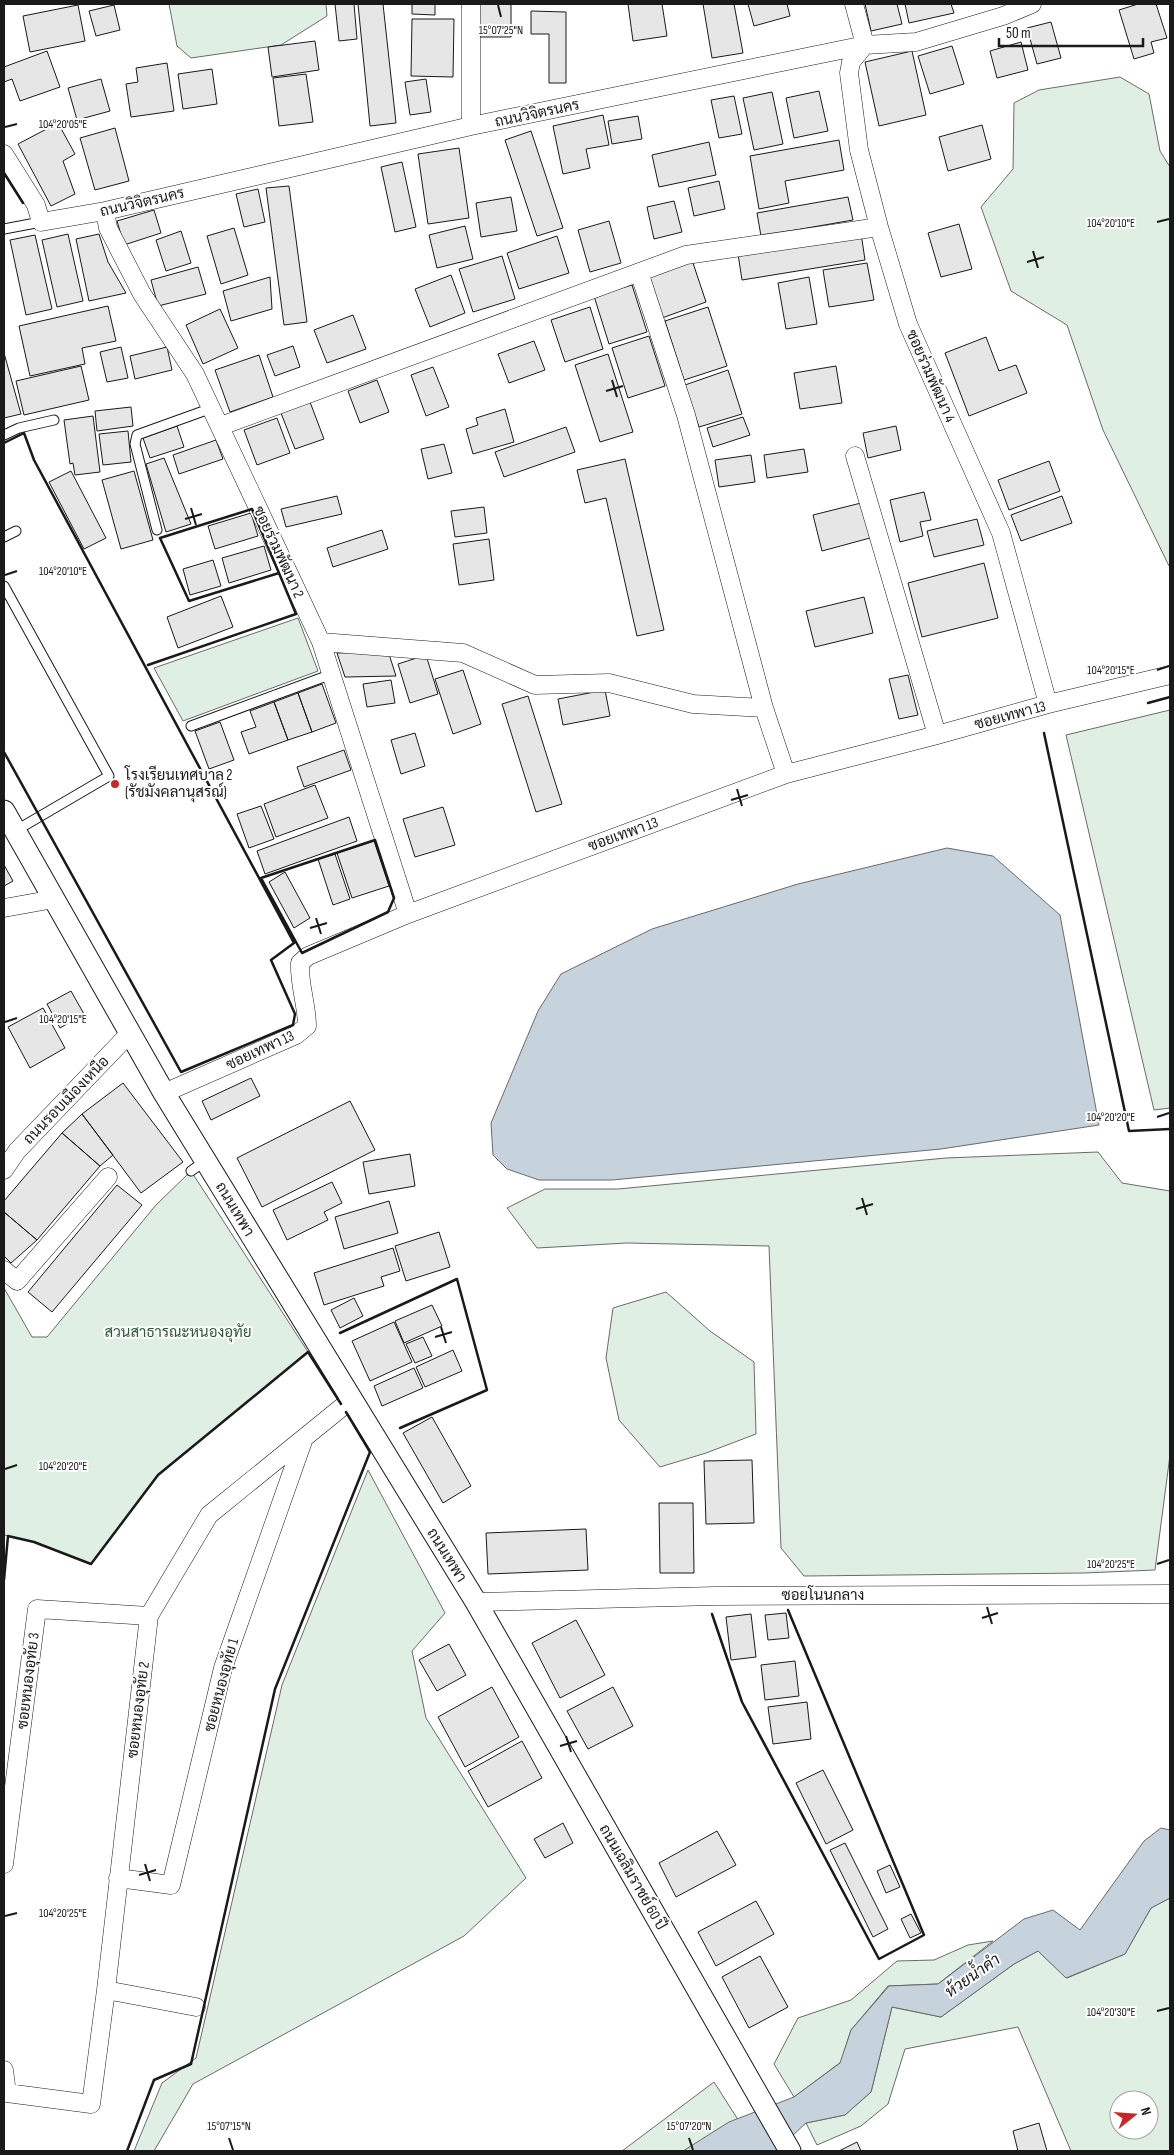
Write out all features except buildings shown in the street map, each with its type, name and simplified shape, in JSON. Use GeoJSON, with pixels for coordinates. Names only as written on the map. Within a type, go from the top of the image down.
{"type":"FeatureCollection","features":[{"type":"Feature","properties":{"kind":"street"},"geometry":{"type":"LineString","coordinates":[[471,4],[471,126]]}},
{"type":"Feature","properties":{"kind":"street"},"geometry":{"type":"LineString","coordinates":[[854,4],[865,45]]}},
{"type":"Feature","properties":{"kind":"street","name":"ถนนวิจิตรนคร"},"geometry":{"type":"LineString","coordinates":[[41,222],[106,211],[471,126],[865,45],[916,42],[1003,16],[1032,4]]}},
{"type":"Feature","properties":{"kind":"street","name":"ซอยร่วมพัฒนา 4"},"geometry":{"type":"LineString","coordinates":[[865,45],[851,62],[849,73],[859,150],[879,227],[908,324],[1001,533],[1048,704]]}},
{"type":"Feature","properties":{"kind":"street"},"geometry":{"type":"LineString","coordinates":[[4,154],[36,205],[41,222]]}},
{"type":"Feature","properties":{"kind":"street","name":"ซอยร่วมพัฒนา 2"},"geometry":{"type":"LineString","coordinates":[[106,211],[108,228],[142,294],[195,374],[322,642],[408,914]]}},
{"type":"Feature","properties":{"kind":"street"},"geometry":{"type":"LineString","coordinates":[[221,426],[686,255],[879,227]]}},
{"type":"Feature","properties":{"kind":"street"},"geometry":{"type":"LineString","coordinates":[[639,272],[686,415],[764,708],[786,774]]}},
{"type":"Feature","properties":{"kind":"street"},"geometry":{"type":"LineString","coordinates":[[855,456],[937,735]]}},
{"type":"Feature","properties":{"kind":"street"},"geometry":{"type":"LineString","coordinates":[[322,642],[463,653],[535,685],[609,682],[693,704],[764,708]]}},
{"type":"Feature","properties":{"kind":"street","name":"ซอยเทพา 13"},"geometry":{"type":"LineString","coordinates":[[164,1093],[296,1035],[307,1026],[307,1013],[299,976],[300,963],[308,956],[408,914],[786,774],[1048,704],[1170,676]]}},
{"type":"Feature","properties":{"kind":"street","name":"ถนนเทพา"},"geometry":{"type":"LineString","coordinates":[[4,811],[164,1093],[198,1166],[308,1340],[352,1399],[476,1602]]}},
{"type":"Feature","properties":{"kind":"street"},"geometry":{"type":"LineString","coordinates":[[4,908],[54,899]]}},
{"type":"Feature","properties":{"kind":"street","name":"ถนนรอบเมืองเหนือ"},"geometry":{"type":"LineString","coordinates":[[4,1170],[17,1151],[130,1033]]}},
{"type":"Feature","properties":{"kind":"street"},"geometry":{"type":"LineString","coordinates":[[4,1270],[16,1281],[108,1178]]}},
{"type":"Feature","properties":{"kind":"street","name":"ซอยหนองอุทัย 2"},"geometry":{"type":"LineString","coordinates":[[4,2070],[6,2093],[91,2104],[149,1616],[209,1514],[352,1399]]}},
{"type":"Feature","properties":{"kind":"street","name":"ซอยหนองอุทัย 1"},"geometry":{"type":"LineString","coordinates":[[118,1878],[171,1885],[223,1668],[303,1440]]}},
{"type":"Feature","properties":{"kind":"street","name":"ซอยโนนกลาง"},"geometry":{"type":"LineString","coordinates":[[476,1602],[715,1596],[1170,1594]]}},
{"type":"Feature","properties":{"kind":"street","name":"ถนนเฉลิมราชย์ 60 ปี"},"geometry":{"type":"LineString","coordinates":[[476,1602],[790,2151]]}},
{"type":"Feature","properties":{"kind":"street","name":"ซอยหนองอุทัย 3"},"geometry":{"type":"LineString","coordinates":[[4,1864],[37,1609],[149,1616]]}},
{"type":"Feature","properties":{"kind":"street"},"geometry":{"type":"LineString","coordinates":[[106,1990],[196,2008]]}},
{"type":"Feature","properties":{"kind":"lane"},"geometry":{"type":"LineString","coordinates":[[4,229],[41,222]]}},
{"type":"Feature","properties":{"kind":"lane"},"geometry":{"type":"LineString","coordinates":[[157,530],[135,444],[138,435],[212,408]]}},
{"type":"Feature","properties":{"kind":"lane"},"geometry":{"type":"LineString","coordinates":[[4,435],[19,428],[54,420]]}},
{"type":"Feature","properties":{"kind":"lane"},"geometry":{"type":"LineString","coordinates":[[4,537],[16,531]]}},
{"type":"Feature","properties":{"kind":"lane"},"geometry":{"type":"LineString","coordinates":[[4,586],[109,776],[15,831]]}},
{"type":"Feature","properties":{"kind":"lane"},"geometry":{"type":"LineString","coordinates":[[191,726],[332,674]]}},
{"type":"Feature","properties":{"kind":"green space"},"geometry":{"type":"Polygon","coordinates":[[[169,4],[326,4],[327,16],[281,45],[191,58],[177,46],[169,4]]]}},
{"type":"Feature","properties":{"kind":"green space"},"geometry":{"type":"Polygon","coordinates":[[[1120,77],[1149,94],[1160,151],[1170,167],[1170,566],[1103,430],[1067,325],[1011,291],[981,207],[1013,169],[1014,103],[1039,90],[1120,77]]]}},
{"type":"Feature","properties":{"kind":"green space"},"geometry":{"type":"Polygon","coordinates":[[[298,618],[318,671],[183,721],[154,668],[298,618]]]}},
{"type":"Feature","properties":{"kind":"green space"},"geometry":{"type":"Polygon","coordinates":[[[1170,710],[1170,1108],[1154,1110],[1066,735],[1170,710]]]}},
{"type":"Feature","properties":{"kind":"green space"},"geometry":{"type":"Polygon","coordinates":[[[1098,1152],[1122,1183],[1170,1191],[1170,1455],[1155,1570],[1084,1573],[804,1576],[781,1548],[769,1246],[627,1243],[537,1248],[507,1208],[545,1189],[618,1189],[946,1158],[1098,1152]]]}},
{"type":"Feature","properties":{"kind":"green space","name":"สวนสาธารณะหนองอุทัย"},"geometry":{"type":"Polygon","coordinates":[[[191,1171],[308,1352],[158,1475],[91,1564],[34,1542],[4,1535],[4,1288],[32,1337],[47,1337],[156,1205],[191,1171]]]}},
{"type":"Feature","properties":{"kind":"green space"},"geometry":{"type":"Polygon","coordinates":[[[666,1292],[710,1331],[754,1362],[756,1434],[706,1453],[660,1467],[619,1420],[606,1358],[613,1308],[666,1292]]]}},
{"type":"Feature","properties":{"kind":"green space"},"geometry":{"type":"Polygon","coordinates":[[[368,1470],[445,1613],[412,1651],[426,1718],[526,1878],[464,1936],[193,2084],[154,2151],[134,2151],[162,2083],[196,2058],[282,1685],[368,1470]]]}},
{"type":"Feature","properties":{"kind":"green space"},"geometry":{"type":"Polygon","coordinates":[[[1170,1898],[1170,2151],[1071,2151],[1018,2027],[905,2049],[888,2104],[861,2126],[817,2145],[806,2123],[845,2115],[871,2092],[892,2007],[941,2017],[1014,1964],[1038,1951],[1067,1978],[1125,1954],[1151,1908],[1170,1898]]]}},
{"type":"Feature","properties":{"kind":"green space"},"geometry":{"type":"Polygon","coordinates":[[[993,1941],[938,1984],[888,1986],[851,2030],[841,2062],[794,2097],[774,2064],[798,2018],[851,2000],[897,1961],[934,1960],[968,1945],[993,1941]]]}},
{"type":"Feature","properties":{"kind":"green space"},"geometry":{"type":"Polygon","coordinates":[[[714,2082],[758,2151],[622,2151],[714,2082]]]}},
{"type":"Feature","properties":{"kind":"water"},"geometry":{"type":"Polygon","coordinates":[[[947,848],[993,856],[1060,915],[1099,1125],[941,1149],[612,1180],[539,1180],[507,1169],[493,1155],[491,1123],[538,1011],[561,974],[652,929],[798,884],[947,848]]]}},
{"type":"Feature","properties":{"kind":"water","name":"ห้วยน้ำคำ"},"geometry":{"type":"Polygon","coordinates":[[[1161,1828],[1170,1830],[1170,1898],[1151,1908],[1125,1954],[1066,1978],[1038,1951],[1014,1964],[941,2017],[892,2007],[871,2092],[845,2115],[806,2123],[776,2151],[683,2151],[729,2122],[794,2097],[840,2063],[851,2030],[889,1986],[938,1984],[1024,1919],[1053,1910],[1080,1930],[1144,1841],[1161,1828]]]}},
{"type":"Feature","properties":{"kind":"wall"},"geometry":{"type":"LineString","coordinates":[[4,173],[23,203]]}},
{"type":"Feature","properties":{"kind":"wall"},"geometry":{"type":"LineString","coordinates":[[4,443],[24,433],[34,460],[294,943],[271,960],[295,1014],[293,1025],[181,1072],[4,752]]}},
{"type":"Feature","properties":{"kind":"wall"},"geometry":{"type":"LineString","coordinates":[[252,509],[279,573],[189,601],[160,538],[252,509]]}},
{"type":"Feature","properties":{"kind":"wall"},"geometry":{"type":"LineString","coordinates":[[148,665],[296,614],[279,573]]}},
{"type":"Feature","properties":{"kind":"wall"},"geometry":{"type":"LineString","coordinates":[[1148,703],[1170,697]]}},
{"type":"Feature","properties":{"kind":"wall"},"geometry":{"type":"LineString","coordinates":[[1044,733],[1129,1131],[1170,1129]]}},
{"type":"Feature","properties":{"kind":"wall"},"geometry":{"type":"LineString","coordinates":[[375,840],[394,898],[388,912],[302,953],[261,878],[375,840]]}},
{"type":"Feature","properties":{"kind":"wall"},"geometry":{"type":"LineString","coordinates":[[340,1333],[457,1279],[487,1390],[400,1428]]}},
{"type":"Feature","properties":{"kind":"wall"},"geometry":{"type":"LineString","coordinates":[[4,1580],[8,1536],[34,1542],[91,1564],[158,1475],[308,1352],[341,1404]]}},
{"type":"Feature","properties":{"kind":"wall"},"geometry":{"type":"LineString","coordinates":[[127,2151],[154,2080],[191,2064],[275,1689],[370,1452],[346,1412]]}},
{"type":"Feature","properties":{"kind":"wall"},"geometry":{"type":"LineString","coordinates":[[712,1614],[742,1702],[879,1959],[924,1935],[788,1610]]}},
{"type":"Feature","properties":{"kind":"place","name":"โรงเรียนเทศบาล 2 (รัชมังคลานุสรณ์)"},"geometry":{"type":"Point","coordinates":[115,784]}}]}
